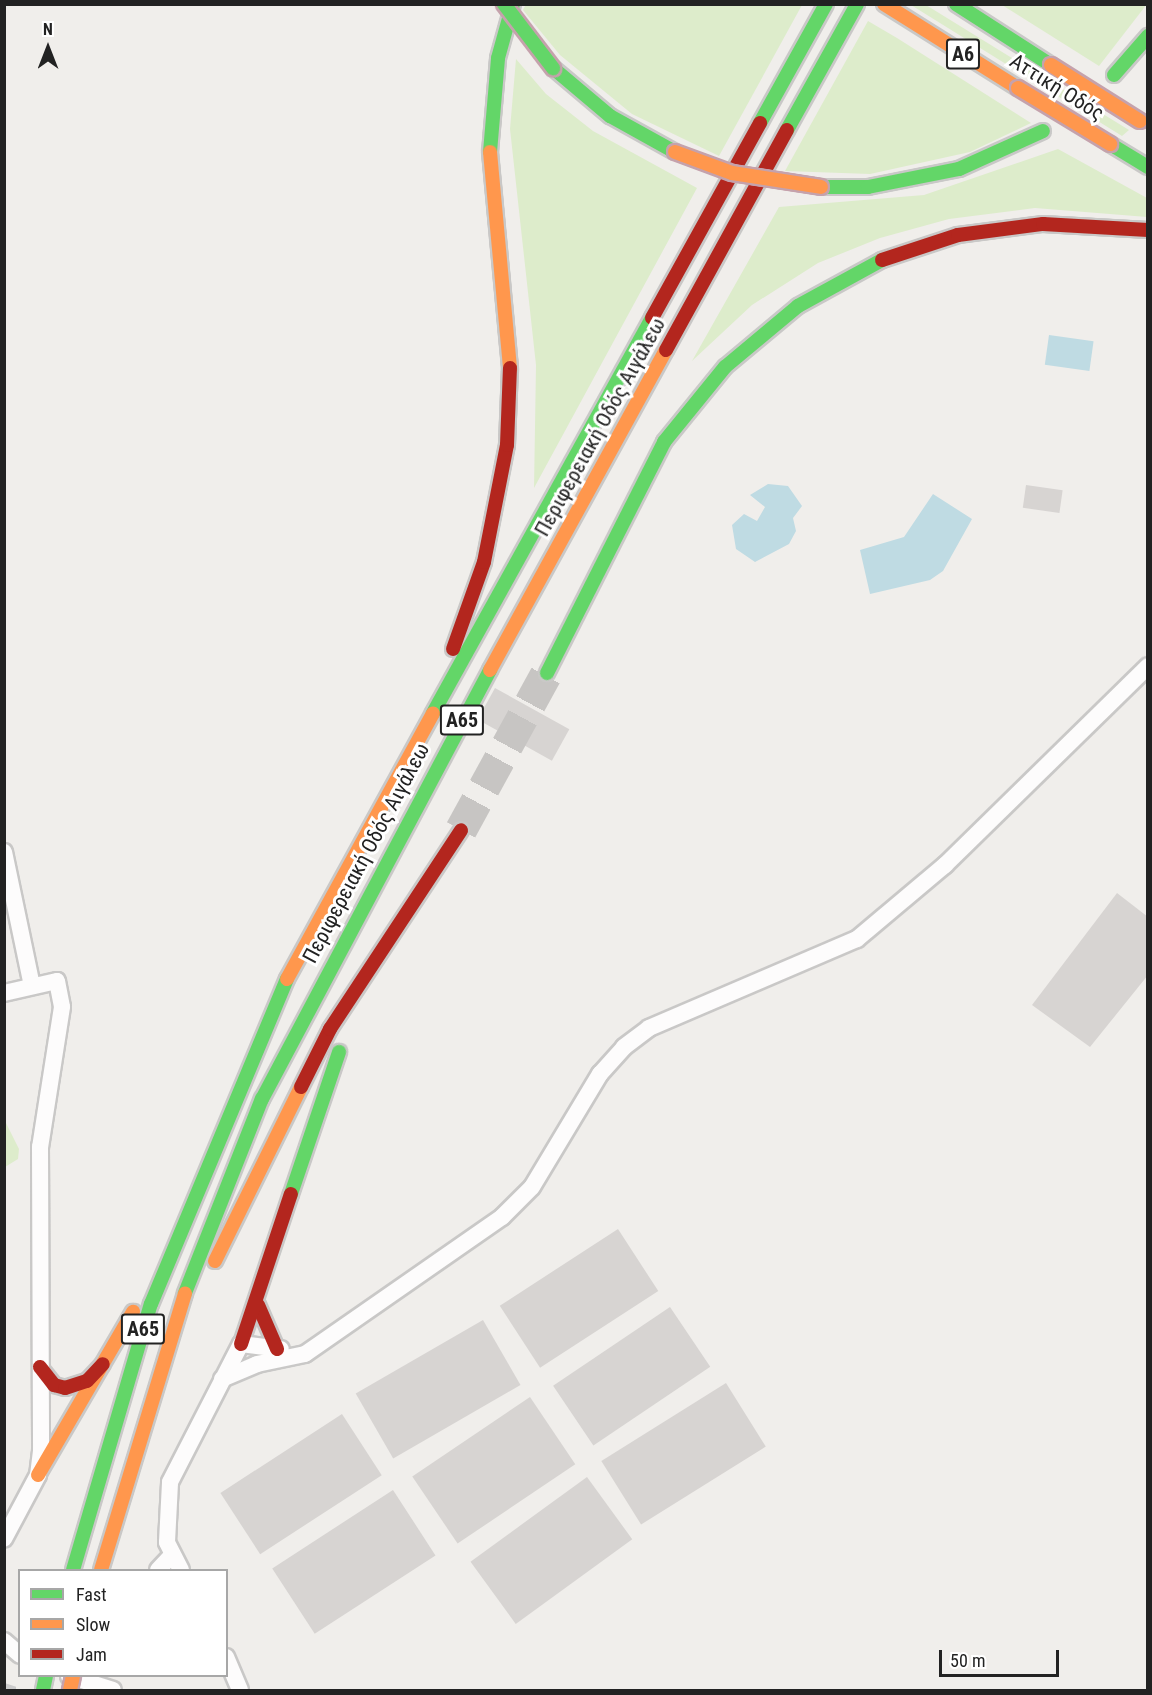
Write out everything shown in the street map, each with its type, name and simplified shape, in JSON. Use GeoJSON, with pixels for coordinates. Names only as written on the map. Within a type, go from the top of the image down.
{"type":"FeatureCollection","features":[{"type":"Feature","properties":{"kind":"highway"},"geometry":{"type":"LineString","coordinates":[[504,4],[553,68],[610,116],[675,153],[732,173],[821,187],[868,187],[936,175],[1002,153],[1043,131]]}},
{"type":"Feature","properties":{"kind":"highway"},"geometry":{"type":"LineString","coordinates":[[362,848],[470,605],[502,481],[510,371],[491,195],[490,122],[498,58],[513,4]]}},
{"type":"Feature","properties":{"kind":"highway","name":"Περιφερειακή Οδός Αιγάλεω"},"geometry":{"type":"LineString","coordinates":[[73,1569],[151,1304],[273,1003],[362,848],[826,4]]}},
{"type":"Feature","properties":{"kind":"highway","name":"Περιφερειακή Οδός Αιγάλεω"},"geometry":{"type":"LineString","coordinates":[[100,1569],[130,1463],[204,1235],[297,1027],[857,4]]}},
{"type":"Feature","properties":{"kind":"highway","name":"Αττική Οδός"},"geometry":{"type":"LineString","coordinates":[[884,4],[1148,167]]}},
{"type":"Feature","properties":{"kind":"highway","name":"Αττική Οδός"},"geometry":{"type":"LineString","coordinates":[[956,4],[1144,123]]}},
{"type":"Feature","properties":{"kind":"highway"},"geometry":{"type":"LineString","coordinates":[[1114,75],[1148,36]]}},
{"type":"Feature","properties":{"kind":"highway"},"geometry":{"type":"LineString","coordinates":[[547,673],[635,490],[664,442],[725,367],[798,306],[883,259],[958,235],[1043,224],[1148,230]]}},
{"type":"Feature","properties":{"kind":"highway"},"geometry":{"type":"LineString","coordinates":[[130,1463],[162,1402],[227,1234],[330,1029],[461,830]]}},
{"type":"Feature","properties":{"kind":"highway"},"geometry":{"type":"LineString","coordinates":[[355,1020],[435,871]]}},
{"type":"Feature","properties":{"kind":"highway"},"geometry":{"type":"LineString","coordinates":[[241,1344],[258,1305],[315,1112],[345,1040]]}},
{"type":"Feature","properties":{"kind":"highway"},"geometry":{"type":"LineString","coordinates":[[38,1475],[110,1357],[203,1138],[235,1095]]}},
{"type":"Feature","properties":{"kind":"highway"},"geometry":{"type":"LineString","coordinates":[[258,1305],[277,1349]]}},
{"type":"Feature","properties":{"kind":"highway"},"geometry":{"type":"LineString","coordinates":[[40,1367],[54,1385],[77,1386],[110,1357]]}},
{"type":"Feature","properties":{"kind":"street"},"geometry":{"type":"LineString","coordinates":[[222,1379],[257,1364],[305,1354],[519,1202],[600,1074],[624,1047],[649,1028],[857,939],[945,865],[1148,666]]}},
{"type":"Feature","properties":{"kind":"street"},"geometry":{"type":"LineString","coordinates":[[4,852],[32,987]]}},
{"type":"Feature","properties":{"kind":"street"},"geometry":{"type":"LineString","coordinates":[[4,993],[57,981],[62,1007],[40,1147],[38,1475],[4,1539]]}},
{"type":"Feature","properties":{"kind":"street"},"geometry":{"type":"LineString","coordinates":[[180,1569],[172,1555],[165,1515],[170,1482],[241,1344],[305,1354]]}},
{"type":"Feature","properties":{"kind":"street"},"geometry":{"type":"LineString","coordinates":[[159,1569],[172,1555]]}},
{"type":"Feature","properties":{"kind":"street"},"geometry":{"type":"LineString","coordinates":[[4,1641],[18,1653]]}},
{"type":"Feature","properties":{"kind":"street"},"geometry":{"type":"LineString","coordinates":[[228,1662],[240,1690]]}},
{"type":"Feature","properties":{"kind":"street"},"geometry":{"type":"LineString","coordinates":[[74,1677],[113,1690]]}},
{"type":"Feature","properties":{"kind":"green space"},"geometry":{"type":"Polygon","coordinates":[[[526,4],[802,5],[719,156],[632,114],[560,55],[523,10],[526,4]]]}},
{"type":"Feature","properties":{"kind":"green space"},"geometry":{"type":"Polygon","coordinates":[[[1002,4],[1147,4],[1099,66],[1002,5],[1002,4]]]}},
{"type":"Feature","properties":{"kind":"green space"},"geometry":{"type":"Polygon","coordinates":[[[911,5],[926,5],[1129,130],[1122,136],[911,5]]]}},
{"type":"Feature","properties":{"kind":"green space"},"geometry":{"type":"Polygon","coordinates":[[[868,21],[1031,123],[970,152],[870,174],[785,171],[868,21]]]}},
{"type":"Feature","properties":{"kind":"green space"},"geometry":{"type":"Polygon","coordinates":[[[516,59],[546,94],[593,131],[697,188],[534,488],[536,365],[510,129],[516,59]]]}},
{"type":"Feature","properties":{"kind":"green space"},"geometry":{"type":"Polygon","coordinates":[[[1058,149],[1147,198],[1147,217],[1035,208],[949,219],[880,238],[818,263],[752,305],[692,361],[779,207],[924,195],[1058,149]]]}},
{"type":"Feature","properties":{"kind":"green space"},"geometry":{"type":"Polygon","coordinates":[[[4,1119],[19,1149],[18,1159],[5,1167],[4,1119]]]}},
{"type":"Feature","properties":{"kind":"water"},"geometry":{"type":"Polygon","coordinates":[[[1049,335],[1094,341],[1089,371],[1045,365],[1049,335]]]}},
{"type":"Feature","properties":{"kind":"water"},"geometry":{"type":"Polygon","coordinates":[[[768,484],[788,486],[802,506],[793,518],[796,531],[789,544],[755,562],[736,549],[732,525],[744,514],[757,521],[765,507],[750,495],[768,484]]]}},
{"type":"Feature","properties":{"kind":"water"},"geometry":{"type":"Polygon","coordinates":[[[933,494],[972,519],[943,571],[930,580],[870,594],[860,550],[904,537],[933,494]]]}},
{"type":"Feature","properties":{"kind":"building"},"geometry":{"type":"Polygon","coordinates":[[[1026,485],[1063,490],[1059,513],[1023,508],[1026,485]]]}},
{"type":"Feature","properties":{"kind":"building"},"geometry":{"type":"Polygon","coordinates":[[[495,688],[569,729],[552,761],[478,719],[495,688]]]}},
{"type":"Feature","properties":{"kind":"building"},"geometry":{"type":"Polygon","coordinates":[[[1117,893],[1148,917],[1148,975],[1090,1047],[1032,1005],[1117,893]]]}},
{"type":"Feature","properties":{"kind":"building"},"geometry":{"type":"Polygon","coordinates":[[[618,1229],[658,1291],[540,1368],[500,1306],[618,1229]]]}},
{"type":"Feature","properties":{"kind":"building"},"geometry":{"type":"Polygon","coordinates":[[[670,1307],[710,1367],[593,1446],[553,1386],[670,1307]]]}},
{"type":"Feature","properties":{"kind":"building"},"geometry":{"type":"Polygon","coordinates":[[[483,1320],[520,1385],[393,1458],[356,1394],[483,1320]]]}},
{"type":"Feature","properties":{"kind":"building"},"geometry":{"type":"Polygon","coordinates":[[[726,1383],[766,1447],[641,1525],[601,1461],[726,1383]]]}},
{"type":"Feature","properties":{"kind":"building"},"geometry":{"type":"Polygon","coordinates":[[[530,1397],[575,1464],[458,1544],[412,1476],[530,1397]]]}},
{"type":"Feature","properties":{"kind":"building"},"geometry":{"type":"Polygon","coordinates":[[[342,1414],[382,1475],[260,1554],[220,1493],[342,1414]]]}},
{"type":"Feature","properties":{"kind":"building"},"geometry":{"type":"Polygon","coordinates":[[[587,1477],[632,1539],[516,1624],[471,1562],[587,1477]]]}},
{"type":"Feature","properties":{"kind":"building"},"geometry":{"type":"Polygon","coordinates":[[[393,1490],[435,1555],[315,1634],[272,1568],[393,1490]]]}},
{"type":"Feature","properties":{"kind":"tunnel"},"geometry":{"type":"LineString","coordinates":[[461,830],[547,673]]}},
{"type":"Feature","properties":{"kind":"railway"},"geometry":{"type":"LineString","coordinates":[[4,1685],[19,1690]]}},
{"type":"Feature","properties":{"kind":"traffic: fast"},"geometry":{"type":"LineString","coordinates":[[504,4],[553,68]]}},
{"type":"Feature","properties":{"kind":"traffic: fast"},"geometry":{"type":"LineString","coordinates":[[490,152],[498,58],[513,4]]}},
{"type":"Feature","properties":{"kind":"traffic: fast"},"geometry":{"type":"LineString","coordinates":[[760,123],[826,4]]}},
{"type":"Feature","properties":{"kind":"traffic: fast"},"geometry":{"type":"LineString","coordinates":[[787,130],[857,4]]}},
{"type":"Feature","properties":{"kind":"traffic: fast"},"geometry":{"type":"LineString","coordinates":[[956,4],[1051,65]]}},
{"type":"Feature","properties":{"kind":"traffic: fast"},"geometry":{"type":"LineString","coordinates":[[1114,75],[1148,36]]}},
{"type":"Feature","properties":{"kind":"traffic: fast"},"geometry":{"type":"LineString","coordinates":[[553,68],[610,116],[675,152]]}},
{"type":"Feature","properties":{"kind":"traffic: fast"},"geometry":{"type":"LineString","coordinates":[[821,187],[868,187],[959,169],[1043,131]]}},
{"type":"Feature","properties":{"kind":"traffic: fast"},"geometry":{"type":"LineString","coordinates":[[1110,144],[1148,167]]}},
{"type":"Feature","properties":{"kind":"traffic: fast"},"geometry":{"type":"LineString","coordinates":[[547,673],[664,442],[725,367],[798,306],[882,260]]}},
{"type":"Feature","properties":{"kind":"traffic: fast"},"geometry":{"type":"LineString","coordinates":[[433,713],[652,318]]}},
{"type":"Feature","properties":{"kind":"traffic: fast"},"geometry":{"type":"LineString","coordinates":[[185,1293],[262,1099],[490,670]]}},
{"type":"Feature","properties":{"kind":"traffic: fast"},"geometry":{"type":"LineString","coordinates":[[73,1569],[151,1304],[287,979]]}},
{"type":"Feature","properties":{"kind":"traffic: fast"},"geometry":{"type":"LineString","coordinates":[[291,1194],[339,1052]]}},
{"type":"Feature","properties":{"kind":"traffic: fast"},"geometry":{"type":"LineString","coordinates":[[43,1690],[46,1677]]}},
{"type":"Feature","properties":{"kind":"traffic: slow"},"geometry":{"type":"LineString","coordinates":[[884,4],[1018,88]]}},
{"type":"Feature","properties":{"kind":"traffic: slow"},"geometry":{"type":"LineString","coordinates":[[1051,65],[1140,121]]}},
{"type":"Feature","properties":{"kind":"traffic: slow"},"geometry":{"type":"LineString","coordinates":[[1018,88],[1110,144]]}},
{"type":"Feature","properties":{"kind":"traffic: slow"},"geometry":{"type":"LineString","coordinates":[[490,152],[510,368]]}},
{"type":"Feature","properties":{"kind":"traffic: slow"},"geometry":{"type":"LineString","coordinates":[[675,152],[732,173],[821,187]]}},
{"type":"Feature","properties":{"kind":"traffic: slow"},"geometry":{"type":"LineString","coordinates":[[490,670],[666,350]]}},
{"type":"Feature","properties":{"kind":"traffic: slow"},"geometry":{"type":"LineString","coordinates":[[287,979],[433,713]]}},
{"type":"Feature","properties":{"kind":"traffic: slow"},"geometry":{"type":"LineString","coordinates":[[215,1261],[301,1087]]}},
{"type":"Feature","properties":{"kind":"traffic: slow"},"geometry":{"type":"LineString","coordinates":[[101,1569],[185,1293]]}},
{"type":"Feature","properties":{"kind":"traffic: slow"},"geometry":{"type":"LineString","coordinates":[[38,1475],[133,1312]]}},
{"type":"Feature","properties":{"kind":"traffic: slow"},"geometry":{"type":"LineString","coordinates":[[70,1690],[73,1677]]}},
{"type":"Feature","properties":{"kind":"traffic: jam"},"geometry":{"type":"LineString","coordinates":[[652,318],[760,123]]}},
{"type":"Feature","properties":{"kind":"traffic: jam"},"geometry":{"type":"LineString","coordinates":[[666,350],[787,130]]}},
{"type":"Feature","properties":{"kind":"traffic: jam"},"geometry":{"type":"LineString","coordinates":[[882,260],[958,235],[1043,224],[1148,230]]}},
{"type":"Feature","properties":{"kind":"traffic: jam"},"geometry":{"type":"LineString","coordinates":[[453,649],[484,562],[507,445],[510,368]]}},
{"type":"Feature","properties":{"kind":"traffic: jam"},"geometry":{"type":"LineString","coordinates":[[301,1087],[330,1029],[461,830]]}},
{"type":"Feature","properties":{"kind":"traffic: jam"},"geometry":{"type":"LineString","coordinates":[[241,1344],[291,1194]]}},
{"type":"Feature","properties":{"kind":"traffic: jam"},"geometry":{"type":"LineString","coordinates":[[258,1305],[277,1349]]}},
{"type":"Feature","properties":{"kind":"traffic: jam"},"geometry":{"type":"LineString","coordinates":[[40,1367],[54,1385],[65,1388],[87,1381],[103,1364]]}}]}
